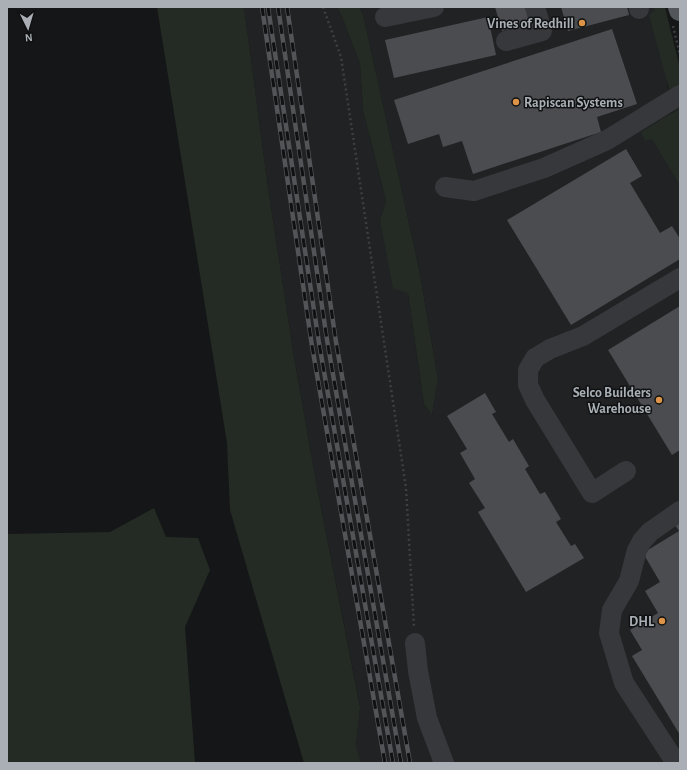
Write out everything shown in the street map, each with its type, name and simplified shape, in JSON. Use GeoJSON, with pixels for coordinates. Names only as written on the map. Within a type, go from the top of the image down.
{"type":"FeatureCollection","features":[{"type":"Feature","properties":{"kind":"lane"},"geometry":{"type":"LineString","coordinates":[[506,41],[542,31],[535,7]]}},
{"type":"Feature","properties":{"kind":"lane"},"geometry":{"type":"LineString","coordinates":[[385,17],[424,8]]}},
{"type":"Feature","properties":{"kind":"lane"},"geometry":{"type":"LineString","coordinates":[[445,187],[474,191],[544,168],[607,140],[680,95]]}},
{"type":"Feature","properties":{"kind":"lane"},"geometry":{"type":"LineString","coordinates":[[626,471],[592,493],[534,400],[528,385],[528,370],[535,358],[550,349],[583,336],[680,278]]}},
{"type":"Feature","properties":{"kind":"lane"},"geometry":{"type":"LineString","coordinates":[[676,763],[624,684],[609,633],[612,610],[629,581],[637,550],[642,541],[650,532],[680,511]]}},
{"type":"Feature","properties":{"kind":"lane"},"geometry":{"type":"LineString","coordinates":[[415,643],[418,671],[427,718],[444,763]]}},
{"type":"Feature","properties":{"kind":"path"},"geometry":{"type":"LineString","coordinates":[[324,7],[342,57],[406,488],[410,586],[415,643]]}},
{"type":"Feature","properties":{"kind":"path"},"geometry":{"type":"LineString","coordinates":[[676,12],[680,55]]}},
{"type":"Feature","properties":{"kind":"shaded area"},"geometry":{"type":"Polygon","coordinates":[[[157,7],[244,7],[268,188],[294,357],[317,487],[360,707],[356,745],[361,763],[304,763],[230,510],[227,443],[157,7]]]}},
{"type":"Feature","properties":{"kind":"shaded area"},"geometry":{"type":"Polygon","coordinates":[[[244,7],[337,7],[342,17],[360,64],[363,110],[386,201],[380,220],[408,293],[424,404],[432,415],[438,379],[419,269],[363,14],[359,7],[655,7],[668,89],[679,88],[680,90],[680,108],[671,113],[652,138],[680,186],[680,763],[361,763],[356,745],[360,706],[317,487],[294,357],[268,188],[244,7]]]}},
{"type":"Feature","properties":{"kind":"shaded area"},"geometry":{"type":"Polygon","coordinates":[[[337,7],[359,7],[363,14],[419,269],[438,379],[432,415],[424,404],[408,293],[393,288],[380,220],[386,201],[363,110],[360,64],[337,7]]]}},
{"type":"Feature","properties":{"kind":"shaded area"},"geometry":{"type":"Polygon","coordinates":[[[655,7],[665,7],[680,68],[679,88],[669,89],[649,15],[655,10],[655,7]]]}},
{"type":"Feature","properties":{"kind":"shaded area"},"geometry":{"type":"Polygon","coordinates":[[[680,108],[680,186],[652,139],[645,141],[641,132],[680,108]]]}},
{"type":"Feature","properties":{"kind":"shaded area"},"geometry":{"type":"Polygon","coordinates":[[[154,508],[166,537],[198,538],[210,570],[185,627],[195,763],[7,763],[7,534],[110,532],[154,508]]]}},
{"type":"Feature","properties":{"kind":"building"},"geometry":{"type":"Polygon","coordinates":[[[495,7],[529,7],[533,23],[502,31],[495,7]]]}},
{"type":"Feature","properties":{"kind":"building","name":"Vines of Redhill"},"geometry":{"type":"Polygon","coordinates":[[[561,7],[627,7],[629,15],[568,31],[561,7]]]}},
{"type":"Feature","properties":{"kind":"building"},"geometry":{"type":"Polygon","coordinates":[[[488,17],[496,55],[394,78],[385,40],[488,17]]]}},
{"type":"Feature","properties":{"kind":"building","name":"Rapiscan Systems"},"geometry":{"type":"Polygon","coordinates":[[[612,29],[637,104],[597,117],[601,132],[473,174],[462,141],[443,147],[439,134],[408,144],[394,100],[612,29]]]}},
{"type":"Feature","properties":{"kind":"building"},"geometry":{"type":"Polygon","coordinates":[[[626,149],[642,176],[630,183],[660,233],[672,226],[680,239],[680,259],[571,325],[507,220],[626,149]]]}},
{"type":"Feature","properties":{"kind":"building","name":"Selco Builders Warehouse"},"geometry":{"type":"Polygon","coordinates":[[[680,306],[680,450],[672,455],[608,350],[680,306]]]}},
{"type":"Feature","properties":{"kind":"building"},"geometry":{"type":"Polygon","coordinates":[[[485,393],[496,412],[492,414],[509,442],[513,439],[529,466],[525,469],[540,494],[545,492],[561,519],[556,522],[571,546],[575,544],[584,558],[526,592],[478,512],[485,508],[469,483],[475,479],[460,453],[467,449],[447,416],[485,393]]]}},
{"type":"Feature","properties":{"kind":"building","name":"DHL"},"geometry":{"type":"Polygon","coordinates":[[[680,522],[680,735],[632,656],[642,650],[630,630],[658,613],[645,591],[660,582],[643,553],[679,531],[675,525],[680,522]]]}},
{"type":"Feature","properties":{"kind":"railway"},"geometry":{"type":"LineString","coordinates":[[262,7],[312,346],[385,763]]}},
{"type":"Feature","properties":{"kind":"railway"},"geometry":{"type":"LineString","coordinates":[[268,7],[319,343],[393,763]]}},
{"type":"Feature","properties":{"kind":"railway"},"geometry":{"type":"LineString","coordinates":[[278,7],[327,340],[401,763]]}},
{"type":"Feature","properties":{"kind":"railway"},"geometry":{"type":"LineString","coordinates":[[287,7],[336,342],[410,763]]}},
{"type":"Feature","properties":{"kind":"place","name":"Vines of Redhill"},"geometry":{"type":"Point","coordinates":[582,23]}},
{"type":"Feature","properties":{"kind":"place","name":"Rapiscan Systems"},"geometry":{"type":"Point","coordinates":[516,102]}},
{"type":"Feature","properties":{"kind":"place","name":"Selco Builders Warehouse"},"geometry":{"type":"Point","coordinates":[659,400]}},
{"type":"Feature","properties":{"kind":"place","name":"DHL"},"geometry":{"type":"Point","coordinates":[662,621]}}]}
